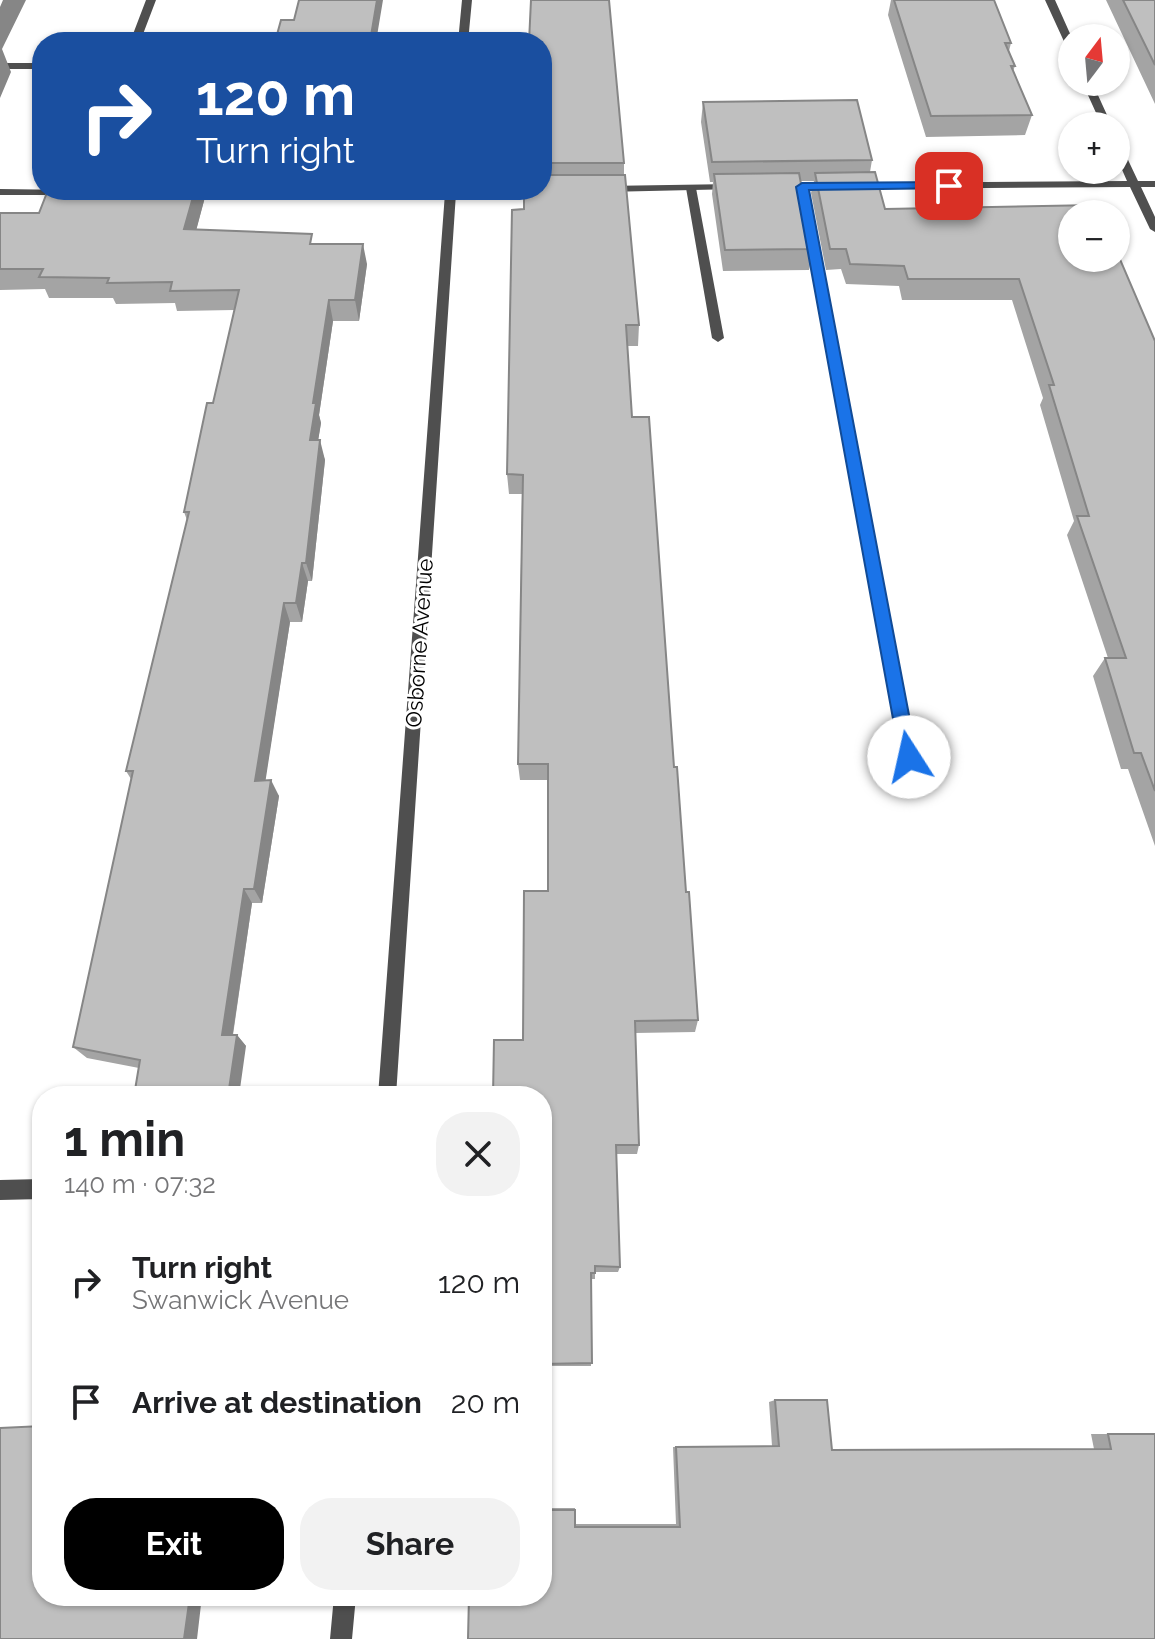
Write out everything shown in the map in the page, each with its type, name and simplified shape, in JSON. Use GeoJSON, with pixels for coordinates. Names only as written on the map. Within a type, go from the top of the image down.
{"type":"FeatureCollection","features":[{"type":"Feature","properties":{"kind":"street"},"geometry":{"type":"LineString","coordinates":[[139,32],[151,0]]}},
{"type":"Feature","properties":{"kind":"street"},"geometry":{"type":"LineString","coordinates":[[464,32],[467,0]]}},
{"type":"Feature","properties":{"kind":"street"},"geometry":{"type":"LineString","coordinates":[[1050,0],[1061,24]]}},
{"type":"Feature","properties":{"kind":"street"},"geometry":{"type":"LineString","coordinates":[[0,66],[32,66]]}},
{"type":"Feature","properties":{"kind":"street"},"geometry":{"type":"LineString","coordinates":[[1130,175],[1155,229]]}},
{"type":"Feature","properties":{"kind":"street"},"geometry":{"type":"LineString","coordinates":[[770,187],[1155,184]]}},
{"type":"Feature","properties":{"kind":"street"},"geometry":{"type":"LineString","coordinates":[[587,189],[739,187]]}},
{"type":"Feature","properties":{"kind":"street"},"geometry":{"type":"LineString","coordinates":[[802,187],[909,757]]}},
{"type":"Feature","properties":{"kind":"street"},"geometry":{"type":"LineString","coordinates":[[691,188],[718,338]]}},
{"type":"Feature","properties":{"kind":"street"},"geometry":{"type":"LineString","coordinates":[[0,192],[32,192]]}},
{"type":"Feature","properties":{"kind":"street","name":"Osborne Avenue"},"geometry":{"type":"LineString","coordinates":[[388,1086],[450,200]]}},
{"type":"Feature","properties":{"kind":"street"},"geometry":{"type":"LineString","coordinates":[[0,1190],[32,1189]]}},
{"type":"Feature","properties":{"kind":"street"},"geometry":{"type":"LineString","coordinates":[[341,1639],[344,1606]]}},
{"type":"Feature","properties":{"kind":"building"},"geometry":{"type":"Polygon","coordinates":[[[299,0],[377,0],[372,32],[278,32],[281,20],[294,20],[299,0]]]}},
{"type":"Feature","properties":{"kind":"building"},"geometry":{"type":"Polygon","coordinates":[[[531,0],[609,0],[624,163],[552,163],[552,32],[529,32],[531,0]]]}},
{"type":"Feature","properties":{"kind":"building"},"geometry":{"type":"Polygon","coordinates":[[[894,0],[994,0],[1011,43],[1005,43],[1015,66],[1011,66],[1032,115],[931,116],[894,0]]]}},
{"type":"Feature","properties":{"kind":"building"},"geometry":{"type":"Polygon","coordinates":[[[1123,0],[1155,0],[1155,65],[1123,0]]]}},
{"type":"Feature","properties":{"kind":"building"},"geometry":{"type":"Polygon","coordinates":[[[857,100],[872,160],[712,162],[703,102],[857,100]]]}},
{"type":"Feature","properties":{"kind":"building"},"geometry":{"type":"Polygon","coordinates":[[[875,172],[885,209],[1058,206],[1058,272],[1125,272],[1155,341],[1155,791],[1141,753],[1134,753],[1105,658],[1126,658],[1077,516],[1089,516],[1049,385],[1054,385],[1019,279],[908,279],[904,266],[850,264],[846,249],[830,249],[815,173],[875,172]]]}},
{"type":"Feature","properties":{"kind":"building"},"geometry":{"type":"Polygon","coordinates":[[[799,173],[813,249],[725,250],[714,174],[799,173]]]}},
{"type":"Feature","properties":{"kind":"building"},"geometry":{"type":"Polygon","coordinates":[[[552,175],[625,175],[639,325],[626,325],[632,417],[649,417],[674,767],[677,767],[686,892],[689,892],[698,1020],[635,1021],[639,1145],[616,1145],[620,1267],[595,1266],[595,1273],[591,1273],[592,1363],[552,1364],[552,1086],[493,1086],[494,1040],[523,1040],[524,891],[548,891],[548,764],[518,764],[523,475],[507,474],[512,210],[524,209],[524,200],[552,200],[552,175]]]}},
{"type":"Feature","properties":{"kind":"building"},"geometry":{"type":"Polygon","coordinates":[[[44,200],[192,200],[184,229],[312,234],[310,244],[363,244],[355,300],[329,300],[313,403],[316,403],[310,440],[320,440],[306,563],[302,563],[296,603],[284,603],[255,781],[271,780],[254,889],[244,889],[222,1035],[237,1035],[229,1086],[136,1086],[140,1060],[73,1047],[133,771],[126,771],[189,512],[184,512],[207,403],[213,403],[239,290],[170,291],[172,282],[107,283],[109,278],[39,277],[43,269],[0,269],[0,213],[39,213],[44,200]]]}},
{"type":"Feature","properties":{"kind":"building"},"geometry":{"type":"Polygon","coordinates":[[[775,1400],[827,1400],[832,1450],[1111,1449],[1108,1434],[1155,1434],[1155,1639],[468,1639],[469,1606],[552,1606],[552,1510],[575,1510],[575,1527],[680,1527],[676,1447],[779,1446],[775,1400]]]}},
{"type":"Feature","properties":{"kind":"building"},"geometry":{"type":"Polygon","coordinates":[[[32,1426],[32,1606],[189,1606],[184,1639],[0,1639],[0,1428],[32,1426]]]}},
{"type":"Feature","properties":{"kind":"route"},"geometry":{"type":"LineString","coordinates":[[909,757],[802,187],[949,186]]}}]}
